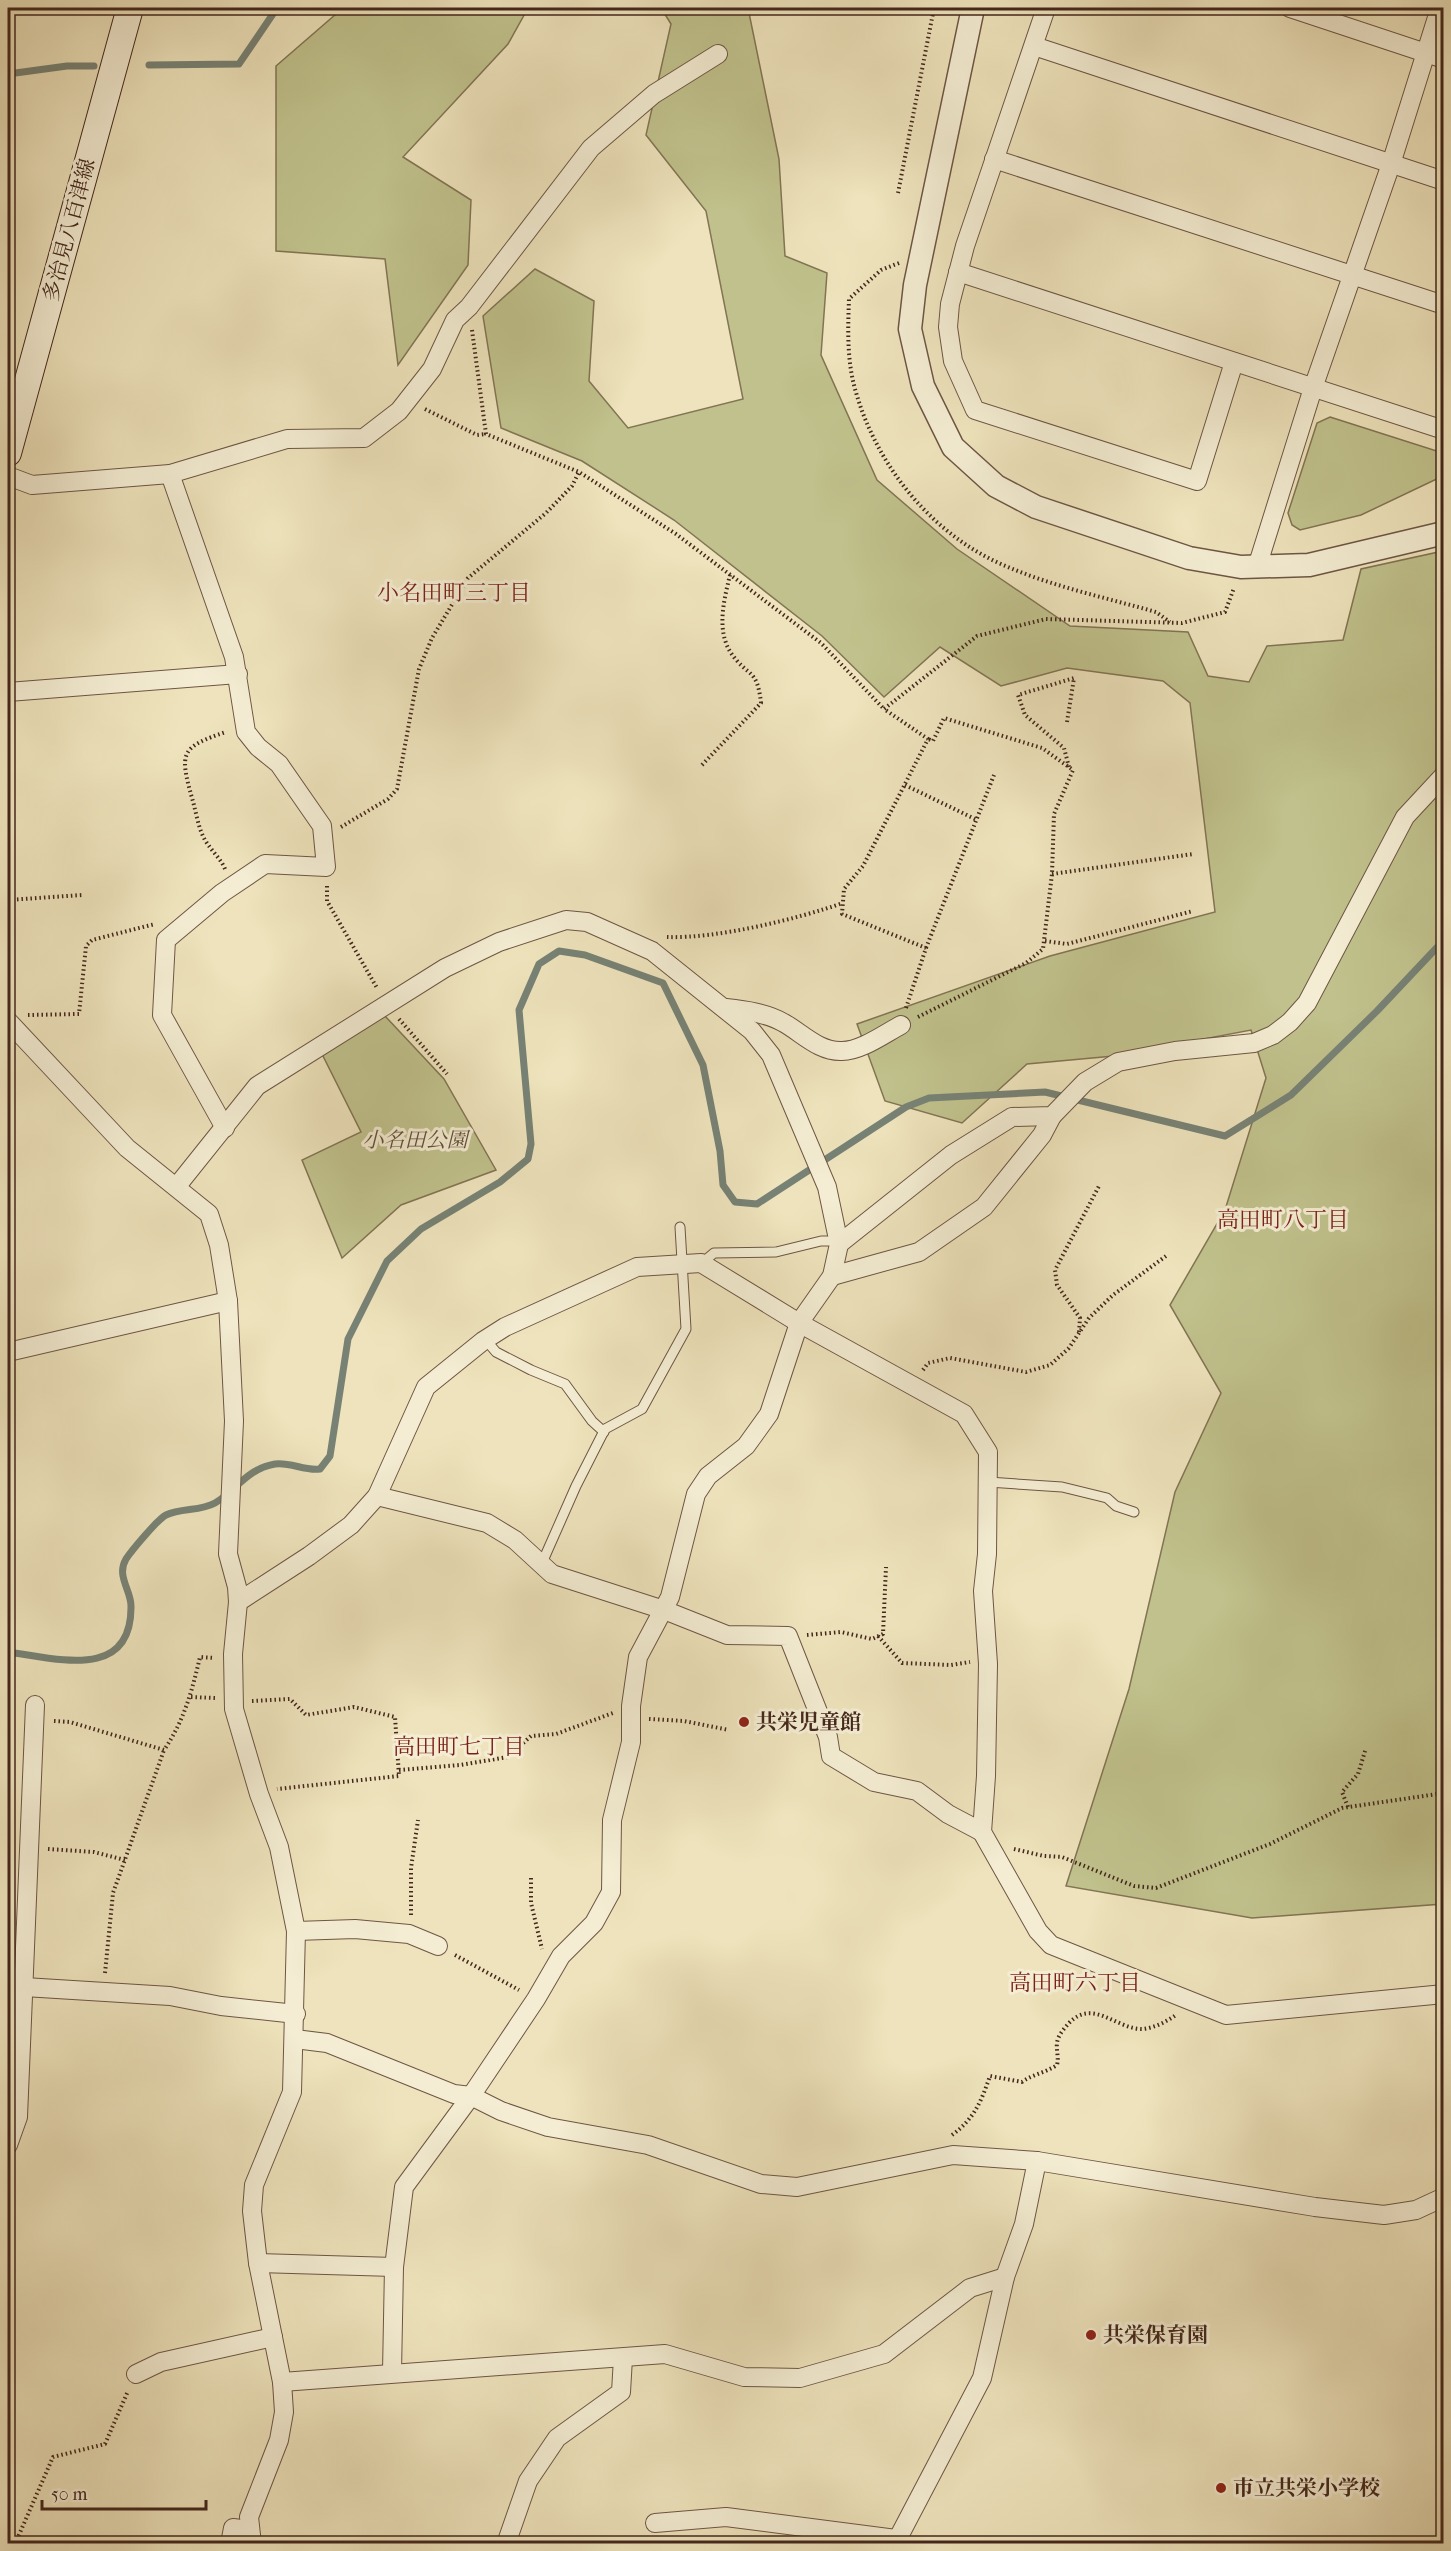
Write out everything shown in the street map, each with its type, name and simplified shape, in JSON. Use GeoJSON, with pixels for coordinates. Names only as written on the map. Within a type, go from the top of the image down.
{"type":"FeatureCollection","features":[{"type":"Feature","properties":{"kind":"main road","name":"多治見八百津線"},"geometry":{"type":"LineString","coordinates":[[8,453],[130,8]]}},
{"type":"Feature","properties":{"kind":"street"},"geometry":{"type":"LineString","coordinates":[[973,8],[915,285],[910,329],[923,386],[953,447],[996,486],[1036,507],[1189,558],[1249,567],[1309,565],[1443,533]]}},
{"type":"Feature","properties":{"kind":"street"},"geometry":{"type":"LineString","coordinates":[[1046,8],[994,159],[950,304],[948,327],[953,361],[975,410],[1197,481],[1234,362]]}},
{"type":"Feature","properties":{"kind":"street"},"geometry":{"type":"LineString","coordinates":[[1290,8],[1443,59]]}},
{"type":"Feature","properties":{"kind":"street"},"geometry":{"type":"LineString","coordinates":[[1249,567],[1391,164],[1440,8]]}},
{"type":"Feature","properties":{"kind":"street"},"geometry":{"type":"LineString","coordinates":[[1034,46],[1443,181]]}},
{"type":"Feature","properties":{"kind":"street"},"geometry":{"type":"LineString","coordinates":[[8,476],[32,485],[170,474],[287,439],[364,438],[399,411],[408,400],[432,369],[454,320],[469,307],[591,148],[654,94],[718,54]]}},
{"type":"Feature","properties":{"kind":"street"},"geometry":{"type":"LineString","coordinates":[[994,159],[1443,304]]}},
{"type":"Feature","properties":{"kind":"street"},"geometry":{"type":"LineString","coordinates":[[958,272],[1443,430]]}},
{"type":"Feature","properties":{"kind":"street"},"geometry":{"type":"LineString","coordinates":[[170,474],[234,657],[246,732],[258,747],[279,764],[322,826],[326,867],[265,864],[231,887],[166,940],[162,1015],[225,1128]]}},
{"type":"Feature","properties":{"kind":"street"},"geometry":{"type":"LineString","coordinates":[[8,692],[238,674]]}},
{"type":"Feature","properties":{"kind":"street"},"geometry":{"type":"LineString","coordinates":[[832,1276],[919,1252],[984,1208],[1042,1135],[1056,1113],[1081,1087],[1118,1062],[1175,1051],[1254,1043],[1273,1035],[1290,1022],[1307,1004],[1406,817],[1443,775]]}},
{"type":"Feature","properties":{"kind":"street"},"geometry":{"type":"LineString","coordinates":[[177,1186],[257,1086],[445,968],[499,942],[566,921],[588,922],[652,951],[726,1008],[752,1031],[771,1055],[824,1178],[839,1242],[832,1276],[799,1323],[769,1414],[746,1446],[708,1476],[696,1494],[670,1597],[638,1657],[630,1742],[612,1820],[611,1892],[594,1923],[561,1956],[536,2000],[471,2096],[404,2187],[394,2267],[392,2372]]}},
{"type":"Feature","properties":{"kind":"street"},"geometry":{"type":"LineString","coordinates":[[726,1008],[752,1011],[783,1022],[812,1043],[841,1051],[862,1045],[901,1025]]}},
{"type":"Feature","properties":{"kind":"street"},"geometry":{"type":"LineString","coordinates":[[8,1022],[127,1148],[209,1214],[219,1245],[228,1301],[234,1421],[228,1554],[237,1587],[238,1602],[234,1702],[259,1794],[279,1847],[296,1931],[296,2014],[292,2091],[254,2185],[252,2211],[258,2263],[282,2382],[284,2412],[279,2440],[249,2517],[250,2537],[233,2529],[230,2544]]}},
{"type":"Feature","properties":{"kind":"street"},"geometry":{"type":"LineString","coordinates":[[839,1242],[951,1155],[1012,1117],[1056,1113]]}},
{"type":"Feature","properties":{"kind":"street"},"geometry":{"type":"LineString","coordinates":[[238,1602],[309,1556],[351,1525],[377,1496],[426,1387],[485,1339],[505,1327],[637,1267],[693,1264],[964,1414],[988,1452],[983,1591],[988,1664],[985,1837]]}},
{"type":"Feature","properties":{"kind":"street"},"geometry":{"type":"LineString","coordinates":[[8,1352],[228,1301]]}},
{"type":"Feature","properties":{"kind":"street"},"geometry":{"type":"LineString","coordinates":[[377,1496],[487,1523],[515,1540],[552,1574],[664,1610],[727,1635],[788,1636],[828,1737],[831,1756],[874,1782],[917,1791],[985,1837],[1038,1931],[1051,1945],[1227,2015],[1443,1994]]}},
{"type":"Feature","properties":{"kind":"street"},"geometry":{"type":"LineString","coordinates":[[8,2145],[18,2117],[16,1987],[30,1847],[35,1713]]}},
{"type":"Feature","properties":{"kind":"street"},"geometry":{"type":"LineString","coordinates":[[296,1931],[355,1929],[412,1935],[438,1946]]}},
{"type":"Feature","properties":{"kind":"street"},"geometry":{"type":"LineString","coordinates":[[16,1987],[170,1995],[221,2006],[296,2014]]}},
{"type":"Feature","properties":{"kind":"street"},"geometry":{"type":"LineString","coordinates":[[295,2039],[327,2043],[454,2094],[471,2096],[501,2111],[548,2127],[648,2145],[761,2184],[797,2187],[953,2155],[1037,2162],[1315,2207],[1384,2215],[1416,2210],[1443,2197]]}},
{"type":"Feature","properties":{"kind":"street"},"geometry":{"type":"LineString","coordinates":[[655,2523],[726,2517],[896,2541],[982,2378],[1005,2277],[1024,2224],[1037,2162]]}},
{"type":"Feature","properties":{"kind":"street"},"geometry":{"type":"LineString","coordinates":[[258,2263],[394,2267]]}},
{"type":"Feature","properties":{"kind":"street"},"geometry":{"type":"LineString","coordinates":[[282,2382],[392,2372],[665,2354],[744,2377],[800,2378],[884,2354],[970,2288],[1005,2277]]}},
{"type":"Feature","properties":{"kind":"street"},"geometry":{"type":"LineString","coordinates":[[136,2374],[161,2362],[273,2337]]}},
{"type":"Feature","properties":{"kind":"street"},"geometry":{"type":"LineString","coordinates":[[506,2544],[528,2481],[557,2438],[621,2392],[622,2358]]}},
{"type":"Feature","properties":{"kind":"lane"},"geometry":{"type":"LineString","coordinates":[[542,1563],[576,1486],[604,1432],[642,1409],[686,1329],[693,1264],[680,1227]]}},
{"type":"Feature","properties":{"kind":"lane"},"geometry":{"type":"LineString","coordinates":[[693,1264],[714,1253],[776,1252],[821,1241],[839,1242]]}},
{"type":"Feature","properties":{"kind":"lane"},"geometry":{"type":"LineString","coordinates":[[485,1339],[496,1352],[531,1371],[565,1384],[592,1421],[604,1432]]}},
{"type":"Feature","properties":{"kind":"lane"},"geometry":{"type":"LineString","coordinates":[[988,1482],[1062,1487],[1107,1498],[1116,1506],[1134,1512]]}},
{"type":"Feature","properties":{"kind":"path"},"geometry":{"type":"LineString","coordinates":[[898,193],[934,8]]}},
{"type":"Feature","properties":{"kind":"path"},"geometry":{"type":"LineString","coordinates":[[469,307],[486,434]]}},
{"type":"Feature","properties":{"kind":"path"},"geometry":{"type":"LineString","coordinates":[[408,400],[477,435],[486,434],[579,472],[676,534],[821,643],[884,709],[928,739],[933,741],[944,718],[1042,748],[1070,768]]}},
{"type":"Feature","properties":{"kind":"path"},"geometry":{"type":"LineString","coordinates":[[323,838],[388,799],[397,789],[419,669],[432,638],[468,578],[546,513],[572,486],[579,472]]}},
{"type":"Feature","properties":{"kind":"path"},"geometry":{"type":"LineString","coordinates":[[884,709],[977,636],[1046,619],[1182,623],[1225,612],[1249,567]]}},
{"type":"Feature","properties":{"kind":"path"},"geometry":{"type":"LineString","coordinates":[[702,765],[761,704],[759,681],[731,653],[721,630],[730,575]]}},
{"type":"Feature","properties":{"kind":"path"},"geometry":{"type":"LineString","coordinates":[[901,1025],[1026,963],[1043,949],[1052,874],[1054,814],[1073,770],[1070,768],[1064,748],[1025,715],[1018,696],[1074,678],[1067,722]]}},
{"type":"Feature","properties":{"kind":"path"},"geometry":{"type":"LineString","coordinates":[[231,887],[222,861],[204,838],[184,769],[185,756],[196,742],[245,725]]}},
{"type":"Feature","properties":{"kind":"path"},"geometry":{"type":"LineString","coordinates":[[926,948],[842,914],[844,889],[863,866],[928,739]]}},
{"type":"Feature","properties":{"kind":"path"},"geometry":{"type":"LineString","coordinates":[[901,1025],[926,948],[994,775]]}},
{"type":"Feature","properties":{"kind":"path"},"geometry":{"type":"LineString","coordinates":[[905,785],[977,820]]}},
{"type":"Feature","properties":{"kind":"path"},"geometry":{"type":"LineString","coordinates":[[1052,874],[1193,854]]}},
{"type":"Feature","properties":{"kind":"path"},"geometry":{"type":"LineString","coordinates":[[326,867],[327,901],[387,1005],[447,1074]]}},
{"type":"Feature","properties":{"kind":"path"},"geometry":{"type":"LineString","coordinates":[[8,900],[82,895]]}},
{"type":"Feature","properties":{"kind":"path"},"geometry":{"type":"LineString","coordinates":[[657,937],[674,938],[735,929],[805,916],[843,903]]}},
{"type":"Feature","properties":{"kind":"path"},"geometry":{"type":"LineString","coordinates":[[1045,941],[1067,944],[1193,911]]}},
{"type":"Feature","properties":{"kind":"path"},"geometry":{"type":"LineString","coordinates":[[26,1015],[79,1014],[86,946],[92,940],[148,923],[180,929]]}},
{"type":"Feature","properties":{"kind":"path"},"geometry":{"type":"LineString","coordinates":[[1079,1333],[1080,1318],[1057,1285],[1055,1270],[1100,1186]]}},
{"type":"Feature","properties":{"kind":"path"},"geometry":{"type":"LineString","coordinates":[[911,1385],[928,1363],[950,1358],[1026,1372],[1050,1365],[1070,1348],[1089,1318],[1113,1296],[1166,1256]]}},
{"type":"Feature","properties":{"kind":"path"},"geometry":{"type":"LineString","coordinates":[[788,1636],[841,1632],[872,1639],[882,1634],[886,1567]]}},
{"type":"Feature","properties":{"kind":"path"},"geometry":{"type":"LineString","coordinates":[[878,1636],[902,1663],[951,1665],[972,1661],[988,1664]]}},
{"type":"Feature","properties":{"kind":"path"},"geometry":{"type":"LineString","coordinates":[[103,1992],[114,1893],[164,1750],[178,1729],[191,1697],[200,1658],[234,1658]]}},
{"type":"Feature","properties":{"kind":"path"},"geometry":{"type":"LineString","coordinates":[[191,1697],[234,1702],[290,1699],[306,1715],[354,1707],[395,1717],[399,1776],[285,1787],[259,1794]]}},
{"type":"Feature","properties":{"kind":"path"},"geometry":{"type":"LineString","coordinates":[[35,1713],[164,1750]]}},
{"type":"Feature","properties":{"kind":"path"},"geometry":{"type":"LineString","coordinates":[[399,1770],[460,1766],[508,1757],[531,1736],[556,1734],[631,1713],[729,1730]]}},
{"type":"Feature","properties":{"kind":"path"},"geometry":{"type":"LineString","coordinates":[[1348,1807],[1342,1792],[1358,1774],[1366,1748]]}},
{"type":"Feature","properties":{"kind":"path"},"geometry":{"type":"LineString","coordinates":[[985,1837],[1044,1856],[1062,1857],[1134,1886],[1156,1888],[1270,1844],[1342,1808],[1443,1793]]}},
{"type":"Feature","properties":{"kind":"path"},"geometry":{"type":"LineString","coordinates":[[412,1935],[411,1868],[418,1820]]}},
{"type":"Feature","properties":{"kind":"path"},"geometry":{"type":"LineString","coordinates":[[30,1847],[94,1852],[125,1860]]}},
{"type":"Feature","properties":{"kind":"path"},"geometry":{"type":"LineString","coordinates":[[531,1878],[531,1903],[548,1978]]}},
{"type":"Feature","properties":{"kind":"path"},"geometry":{"type":"LineString","coordinates":[[438,1946],[536,2000]]}},
{"type":"Feature","properties":{"kind":"path"},"geometry":{"type":"LineString","coordinates":[[921,2161],[925,2151],[968,2123],[980,2106],[990,2076],[1022,2082],[1031,2075],[1043,2074],[1057,2066],[1059,2055],[1057,2043],[1062,2032],[1077,2014],[1090,2013],[1141,2029],[1164,2023],[1193,2002]]}},
{"type":"Feature","properties":{"kind":"path"},"geometry":{"type":"LineString","coordinates":[[15,2544],[53,2457],[105,2444],[136,2374]]}},
{"type":"Feature","properties":{"kind":"green space"},"geometry":{"type":"Polygon","coordinates":[[[343,8],[528,8],[508,44],[403,157],[471,200],[468,265],[398,365],[385,259],[276,251],[276,66],[343,8]]]}},
{"type":"Feature","properties":{"kind":"green space"},"geometry":{"type":"Polygon","coordinates":[[[661,8],[748,8],[779,159],[785,256],[827,273],[821,355],[877,480],[957,549],[1070,626],[1188,632],[1208,676],[1249,682],[1267,646],[1343,640],[1361,569],[1443,551],[1443,1904],[1252,1918],[1066,1886],[1129,1689],[1175,1492],[1221,1393],[1170,1305],[1225,1210],[1266,1078],[1251,1030],[1114,1056],[1027,1064],[962,1123],[885,1101],[857,1024],[1050,956],[1215,912],[1190,703],[1163,681],[1067,668],[1001,686],[940,647],[884,697],[822,636],[674,520],[582,461],[501,428],[483,316],[535,269],[594,301],[589,381],[628,428],[743,399],[706,211],[646,135],[671,24],[661,8]]]}},
{"type":"Feature","properties":{"kind":"green space"},"geometry":{"type":"Polygon","coordinates":[[[1330,417],[1443,453],[1443,476],[1361,515],[1300,530],[1292,525],[1288,513],[1317,423],[1330,417]]]}},
{"type":"Feature","properties":{"kind":"green space","name":"小名田公園"},"geometry":{"type":"Polygon","coordinates":[[[385,1016],[444,1079],[496,1170],[401,1205],[342,1258],[302,1160],[361,1132],[322,1054],[385,1016]]]}},
{"type":"Feature","properties":{"kind":"waterway"},"geometry":{"type":"LineString","coordinates":[[149,65],[239,64],[277,8]]}},
{"type":"Feature","properties":{"kind":"waterway"},"geometry":{"type":"LineString","coordinates":[[8,74],[67,66],[94,66]]}},
{"type":"Feature","properties":{"kind":"waterway"},"geometry":{"type":"LineString","coordinates":[[8,1652],[68,1660],[88,1660],[105,1656],[119,1646],[128,1630],[131,1606],[123,1577],[123,1565],[151,1528],[162,1518],[172,1513],[215,1503],[249,1475],[265,1467],[281,1464],[320,1469],[330,1456],[348,1339],[387,1261],[421,1229],[500,1182],[528,1159],[531,1144],[519,1010],[539,964],[559,951],[585,955],[663,983],[703,1065],[720,1151],[723,1185],[735,1202],[757,1204],[906,1107],[929,1098],[1045,1092],[1225,1136],[1291,1095],[1377,1011],[1444,940]]}},
{"type":"Feature","properties":{"kind":"place","name":"共栄児童館"},"geometry":{"type":"Point","coordinates":[744,1722]}},
{"type":"Feature","properties":{"kind":"place","name":"共栄保育園"},"geometry":{"type":"Point","coordinates":[1091,2335]}},
{"type":"Feature","properties":{"kind":"place","name":"市立共栄小学校"},"geometry":{"type":"Point","coordinates":[1221,2488]}},
{"type":"Feature","properties":{"kind":"district","name":"小名田町三丁目"},"geometry":{"type":"Point","coordinates":[454,592]}},
{"type":"Feature","properties":{"kind":"district","name":"高田町八丁目"},"geometry":{"type":"Point","coordinates":[1283,1219]}},
{"type":"Feature","properties":{"kind":"district","name":"高田町七丁目"},"geometry":{"type":"Point","coordinates":[459,1746]}},
{"type":"Feature","properties":{"kind":"district","name":"高田町六丁目"},"geometry":{"type":"Point","coordinates":[1075,1982]}}]}
